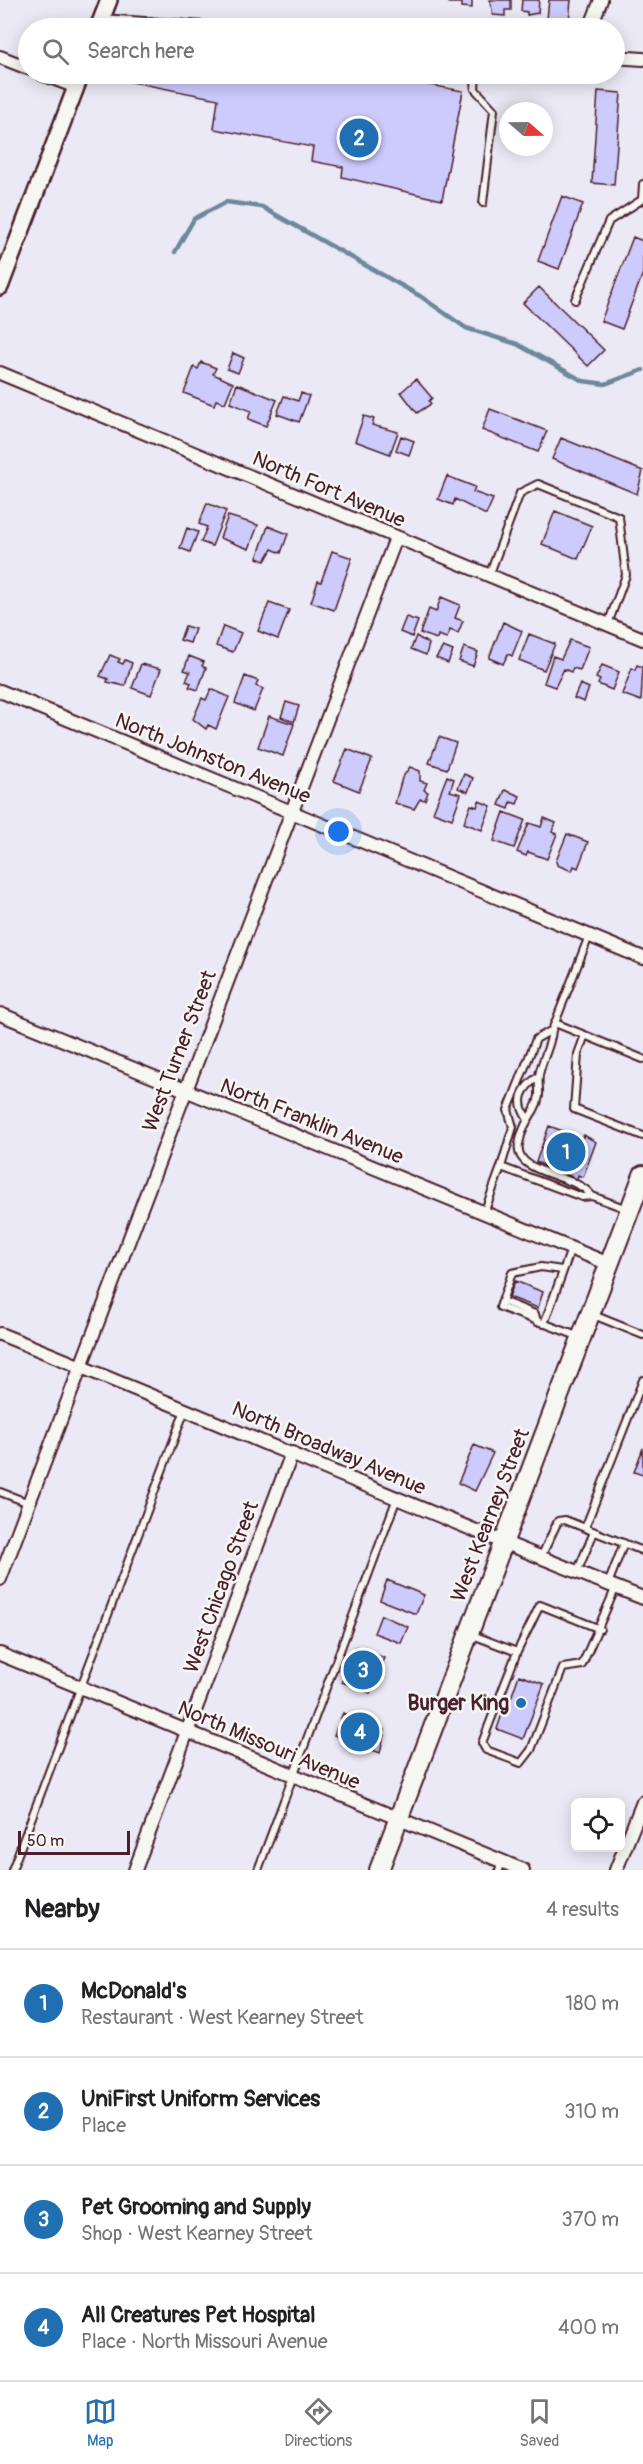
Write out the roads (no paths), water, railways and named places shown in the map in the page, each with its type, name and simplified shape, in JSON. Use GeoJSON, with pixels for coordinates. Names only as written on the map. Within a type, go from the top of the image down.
{"type":"FeatureCollection","features":[{"type":"Feature","properties":{"kind":"main road","name":"West Kearney Street"},"geometry":{"type":"LineString","coordinates":[[379,1870],[643,1175]]}},
{"type":"Feature","properties":{"kind":"street"},"geometry":{"type":"LineString","coordinates":[[103,18],[109,0]]}},
{"type":"Feature","properties":{"kind":"street"},"geometry":{"type":"LineString","coordinates":[[594,18],[601,0]]}},
{"type":"Feature","properties":{"kind":"street"},"geometry":{"type":"LineString","coordinates":[[0,57],[18,64]]}},
{"type":"Feature","properties":{"kind":"street"},"geometry":{"type":"LineString","coordinates":[[625,58],[643,59]]}},
{"type":"Feature","properties":{"kind":"street"},"geometry":{"type":"LineString","coordinates":[[0,287],[77,84]]}},
{"type":"Feature","properties":{"kind":"street","name":"North Fort Avenue"},"geometry":{"type":"LineString","coordinates":[[0,373],[643,639]]}},
{"type":"Feature","properties":{"kind":"street","name":"West Turner Street"},"geometry":{"type":"LineString","coordinates":[[0,1579],[396,538]]}},
{"type":"Feature","properties":{"kind":"street","name":"North Johnston Avenue"},"geometry":{"type":"LineString","coordinates":[[0,691],[643,958]]}},
{"type":"Feature","properties":{"kind":"street","name":"North Franklin Avenue"},"geometry":{"type":"LineString","coordinates":[[0,1014],[609,1264]]}},
{"type":"Feature","properties":{"kind":"street","name":"North Broadway Avenue"},"geometry":{"type":"LineString","coordinates":[[0,1334],[292,1453],[503,1543],[643,1596]]}},
{"type":"Feature","properties":{"kind":"street","name":"West Chicago Street"},"geometry":{"type":"LineString","coordinates":[[135,1870],[292,1453]]}},
{"type":"Feature","properties":{"kind":"street","name":"North Missouri Avenue"},"geometry":{"type":"LineString","coordinates":[[0,1654],[398,1820],[500,1866],[523,1870]]}},
{"type":"Feature","properties":{"kind":"street"},"geometry":{"type":"LineString","coordinates":[[616,1870],[643,1802]]}},
{"type":"Feature","properties":{"kind":"lane"},"geometry":{"type":"LineString","coordinates":[[475,84],[475,89],[494,110],[483,203]]}},
{"type":"Feature","properties":{"kind":"lane"},"geometry":{"type":"LineString","coordinates":[[575,300],[609,221],[643,199],[643,184]]}},
{"type":"Feature","properties":{"kind":"lane"},"geometry":{"type":"LineString","coordinates":[[489,576],[520,493],[538,484],[619,517],[626,575],[608,625]]}},
{"type":"Feature","properties":{"kind":"lane"},"geometry":{"type":"LineString","coordinates":[[589,936],[552,1030],[551,1041],[539,1076],[541,1090],[533,1111],[527,1118],[518,1145],[519,1155],[526,1165],[585,1186],[592,1196]]}},
{"type":"Feature","properties":{"kind":"lane"},"geometry":{"type":"LineString","coordinates":[[555,1023],[643,1059]]}},
{"type":"Feature","properties":{"kind":"lane"},"geometry":{"type":"LineString","coordinates":[[484,1213],[513,1127],[508,1110],[536,1039],[552,1030]]}},
{"type":"Feature","properties":{"kind":"lane"},"geometry":{"type":"LineString","coordinates":[[585,1035],[578,1054],[574,1109],[643,1136]]}},
{"type":"Feature","properties":{"kind":"lane"},"geometry":{"type":"LineString","coordinates":[[527,1118],[520,1102],[521,1093],[527,1084],[539,1076]]}},
{"type":"Feature","properties":{"kind":"lane"},"geometry":{"type":"LineString","coordinates":[[501,1167],[582,1197],[592,1196],[630,1210]]}},
{"type":"Feature","properties":{"kind":"lane"},"geometry":{"type":"LineString","coordinates":[[541,1323],[571,1249]]}},
{"type":"Feature","properties":{"kind":"lane"},"geometry":{"type":"LineString","coordinates":[[562,1270],[541,1267],[512,1273],[500,1307],[581,1338]]}},
{"type":"Feature","properties":{"kind":"lane"},"geometry":{"type":"LineString","coordinates":[[590,1314],[642,1332]]}},
{"type":"Feature","properties":{"kind":"lane"},"geometry":{"type":"LineString","coordinates":[[585,1528],[643,1380]]}},
{"type":"Feature","properties":{"kind":"lane"},"geometry":{"type":"LineString","coordinates":[[12,1870],[186,1409]]}},
{"type":"Feature","properties":{"kind":"lane"},"geometry":{"type":"LineString","coordinates":[[0,1492],[29,1503]]}},
{"type":"Feature","properties":{"kind":"lane"},"geometry":{"type":"LineString","coordinates":[[258,1870],[397,1498]]}},
{"type":"Feature","properties":{"kind":"lane"},"geometry":{"type":"LineString","coordinates":[[541,1558],[558,1521],[585,1528],[643,1551]]}},
{"type":"Feature","properties":{"kind":"lane"},"geometry":{"type":"LineString","coordinates":[[578,1572],[594,1532]]}},
{"type":"Feature","properties":{"kind":"lane"},"geometry":{"type":"LineString","coordinates":[[600,1629],[540,1605],[517,1652],[482,1743],[486,1750],[521,1762],[531,1750],[563,1668],[582,1665],[600,1629],[624,1544]]}},
{"type":"Feature","properties":{"kind":"lane"},"geometry":{"type":"LineString","coordinates":[[469,1634],[517,1652]]}},
{"type":"Feature","properties":{"kind":"waterway"},"geometry":{"type":"LineString","coordinates":[[175,252],[194,219],[226,202],[262,207],[420,296],[466,328],[517,344],[583,381],[605,384],[643,370]]}},
{"type":"Feature","properties":{"kind":"place","name":"UniFirst Uniform Services"},"geometry":{"type":"Point","coordinates":[359,138]}},
{"type":"Feature","properties":{"kind":"place","name":"McDonald's"},"geometry":{"type":"Point","coordinates":[566,1152]}},
{"type":"Feature","properties":{"kind":"place","name":"Pet Grooming and Supply"},"geometry":{"type":"Point","coordinates":[363,1670]}},
{"type":"Feature","properties":{"kind":"place","name":"Burger King"},"geometry":{"type":"Point","coordinates":[521,1703]}},
{"type":"Feature","properties":{"kind":"place","name":"All Creatures Pet Hospital"},"geometry":{"type":"Point","coordinates":[360,1732]}}]}
